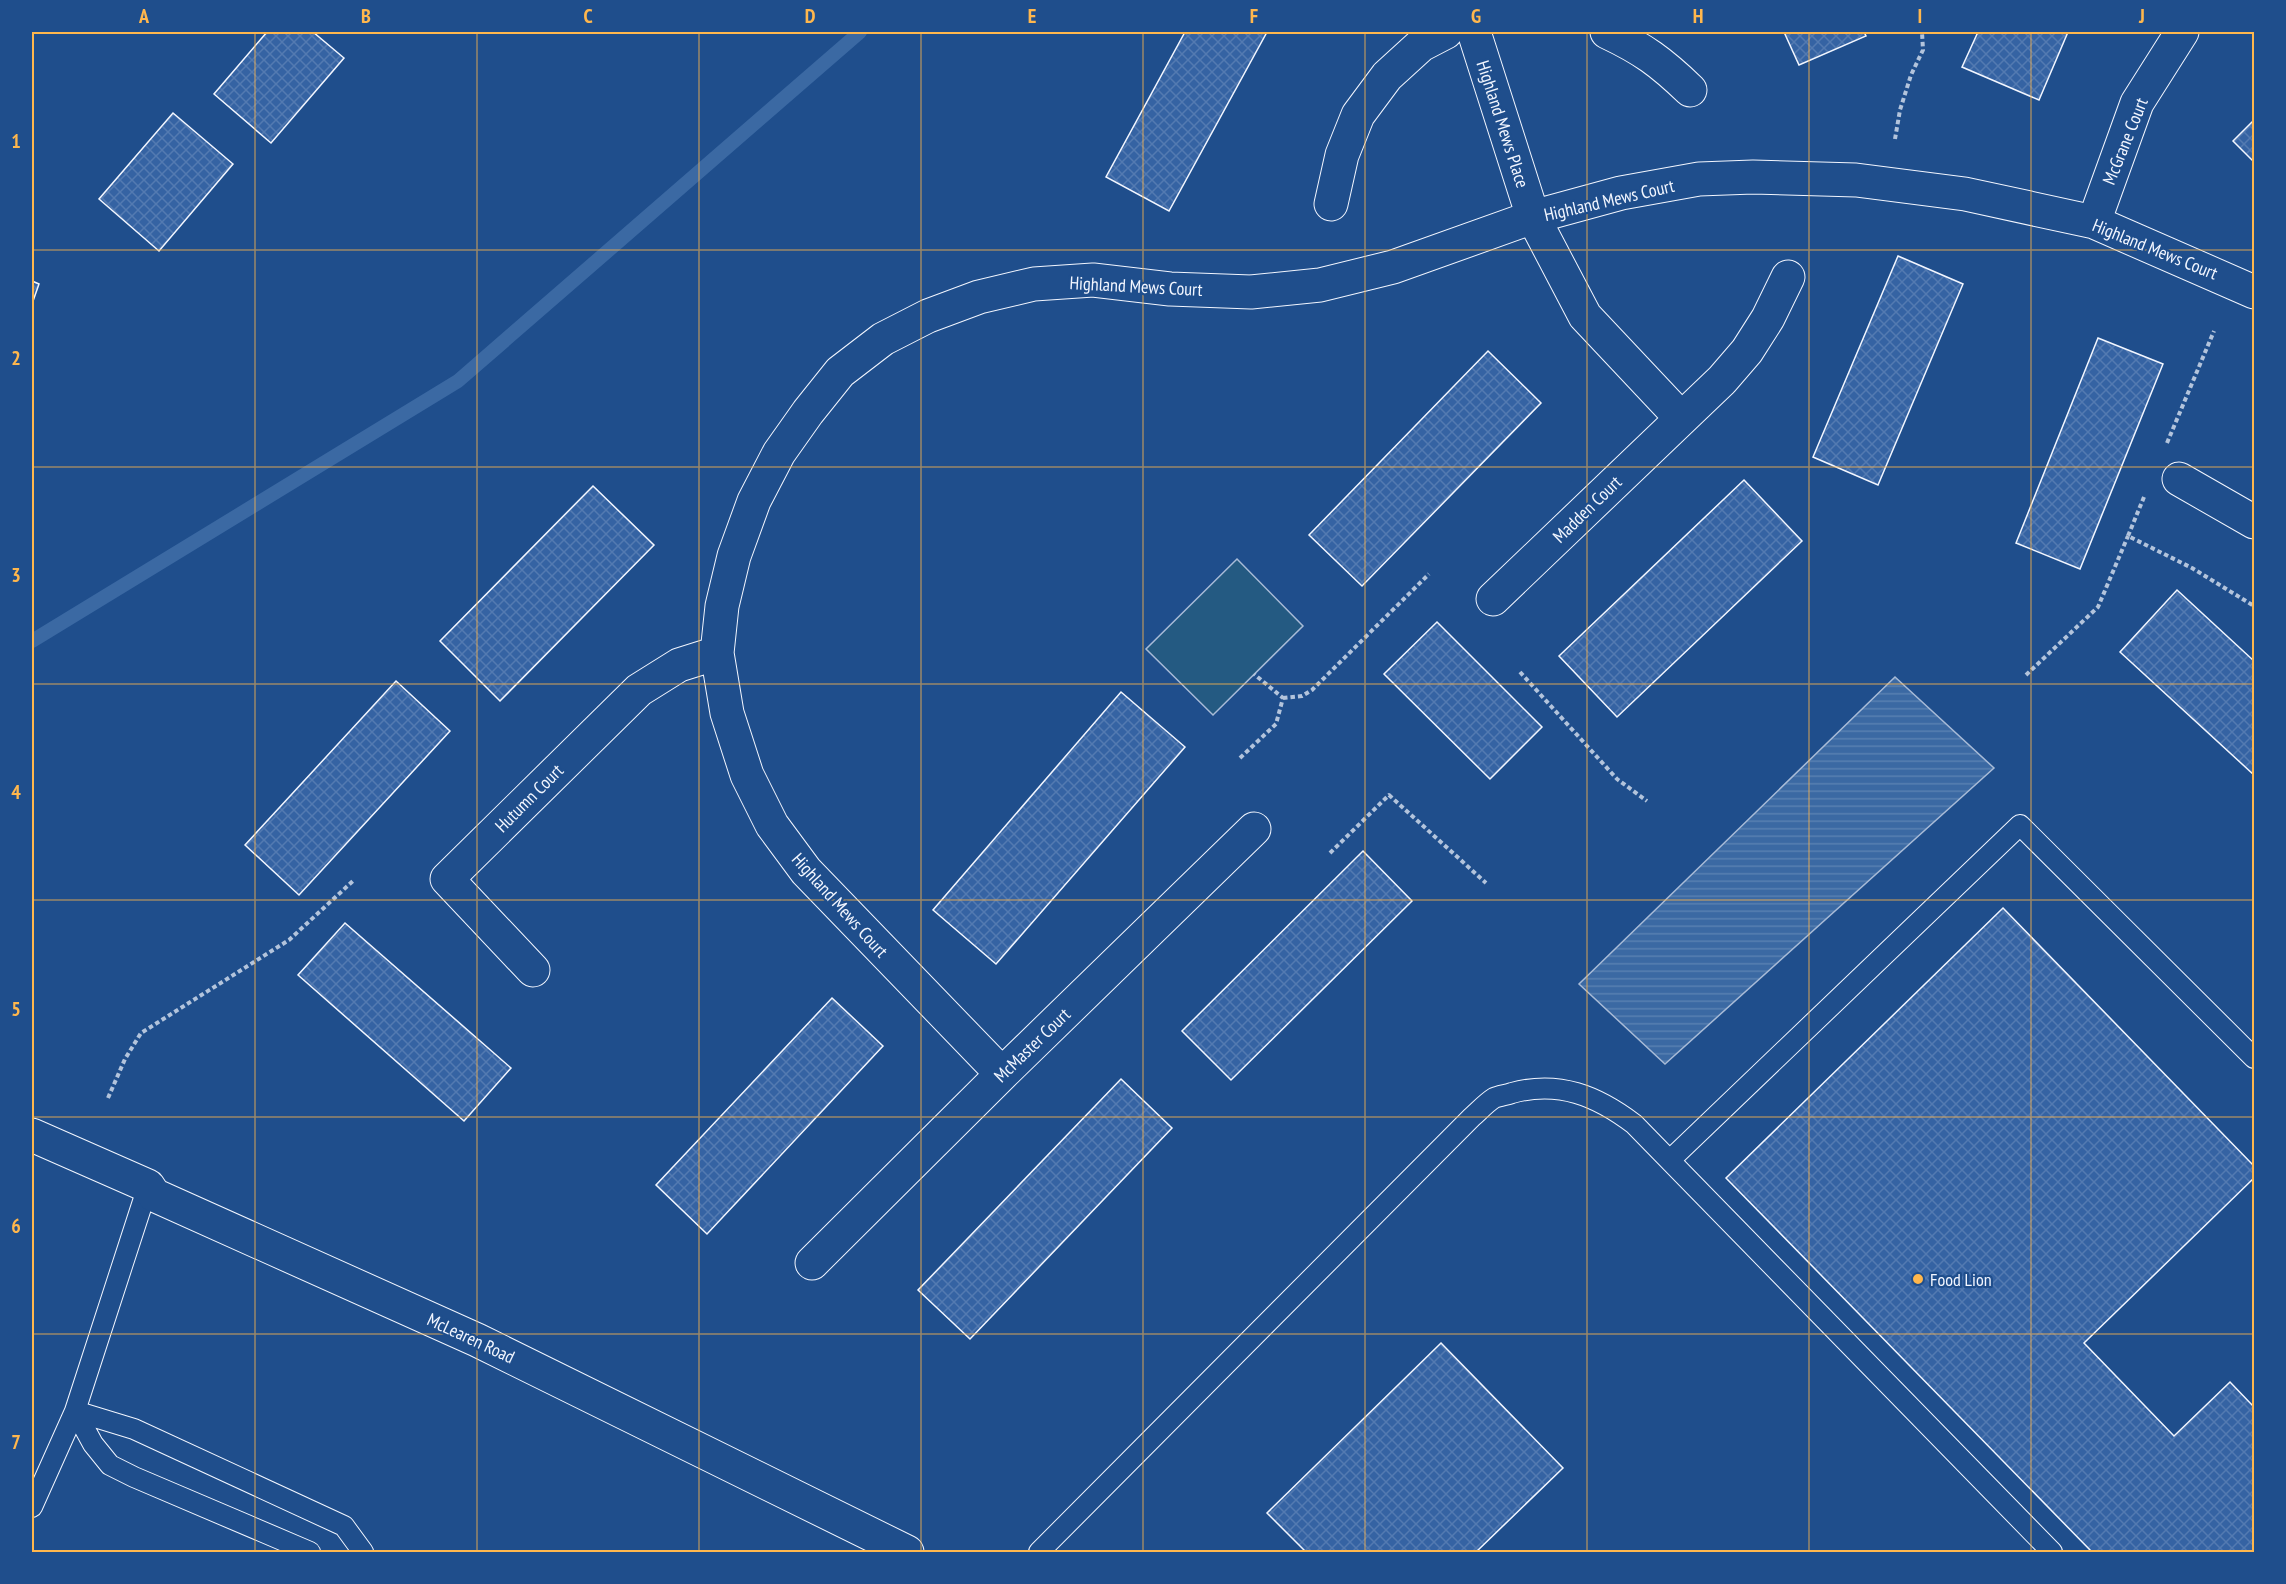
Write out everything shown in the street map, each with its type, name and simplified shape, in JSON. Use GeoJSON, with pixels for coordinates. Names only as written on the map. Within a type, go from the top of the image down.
{"type":"FeatureCollection","features":[{"type":"Feature","properties":{"kind":"street"},"geometry":{"type":"LineString","coordinates":[[1331,204],[1342,155],[1358,115],[1387,76],[1421,45],[1446,32]]}},
{"type":"Feature","properties":{"kind":"street","name":"Highland Mews Place"},"geometry":{"type":"LineString","coordinates":[[1474,32],[1533,218]]}},
{"type":"Feature","properties":{"kind":"street"},"geometry":{"type":"LineString","coordinates":[[1607,32],[1633,44],[1661,62],[1690,90]]}},
{"type":"Feature","properties":{"kind":"street","name":"McGrane Court"},"geometry":{"type":"LineString","coordinates":[[2094,222],[2137,103],[2182,32]]}},
{"type":"Feature","properties":{"kind":"street","name":"Highland Mews Court"},"geometry":{"type":"LineString","coordinates":[[1002,1074],[806,871],[772,825],[747,775],[740,754],[727,713],[717,653],[722,606],[735,556],[754,501],[779,453],[840,372],[883,339],[928,316],[979,297],[1034,284],[1093,280],[1170,289],[1251,292],[1320,285],[1393,267],[1533,218],[1621,193],[1699,179],[1753,177],[1856,180],[1965,194],[2094,222],[2158,248],[2254,292]]}},
{"type":"Feature","properties":{"kind":"street"},"geometry":{"type":"LineString","coordinates":[[1533,218],[1588,320],[1681,418]]}},
{"type":"Feature","properties":{"kind":"street","name":"Madden Court"},"geometry":{"type":"LineString","coordinates":[[1493,599],[1722,380],[1748,351],[1788,278]]}},
{"type":"Feature","properties":{"kind":"street"},"geometry":{"type":"LineString","coordinates":[[2179,479],[2254,522]]}},
{"type":"Feature","properties":{"kind":"street","name":"Hutumn Court"},"geometry":{"type":"LineString","coordinates":[[533,970],[447,879],[639,690],[680,665],[717,653]]}},
{"type":"Feature","properties":{"kind":"street","name":"McMaster Court"},"geometry":{"type":"LineString","coordinates":[[812,1263],[1254,829]]}},
{"type":"Feature","properties":{"kind":"street","name":"McLearen Road"},"geometry":{"type":"LineString","coordinates":[[32,1134],[148,1186],[154,1195],[477,1340],[907,1552]]}},
{"type":"Feature","properties":{"kind":"lane"},"geometry":{"type":"LineString","coordinates":[[1670,1160],[2020,825],[2254,1058]]}},
{"type":"Feature","properties":{"kind":"lane"},"geometry":{"type":"LineString","coordinates":[[1039,1552],[1472,1117],[1495,1098],[1523,1090],[1548,1087],[1586,1095],[1611,1106],[1634,1124],[2052,1552]]}},
{"type":"Feature","properties":{"kind":"lane"},"geometry":{"type":"LineString","coordinates":[[32,1507],[75,1411],[148,1186]]}},
{"type":"Feature","properties":{"kind":"lane"},"geometry":{"type":"LineString","coordinates":[[75,1411],[93,1444],[110,1465],[310,1552]]}},
{"type":"Feature","properties":{"kind":"lane"},"geometry":{"type":"LineString","coordinates":[[75,1411],[134,1429],[344,1526],[363,1552]]}},
{"type":"Feature","properties":{"kind":"path"},"geometry":{"type":"LineString","coordinates":[[1895,139],[1900,110],[1911,75],[1923,50],[1922,32]]}},
{"type":"Feature","properties":{"kind":"path"},"geometry":{"type":"LineString","coordinates":[[2026,675],[2098,607],[2128,536]]}},
{"type":"Feature","properties":{"kind":"path"},"geometry":{"type":"LineString","coordinates":[[1254,674],[1283,698],[1302,696],[1311,690],[1429,574]]}},
{"type":"Feature","properties":{"kind":"path"},"geometry":{"type":"LineString","coordinates":[[1520,672],[1617,779],[1647,801]]}},
{"type":"Feature","properties":{"kind":"path"},"geometry":{"type":"LineString","coordinates":[[1240,758],[1276,724],[1283,698]]}},
{"type":"Feature","properties":{"kind":"path"},"geometry":{"type":"LineString","coordinates":[[1330,853],[1389,795],[1486,883]]}},
{"type":"Feature","properties":{"kind":"path"},"geometry":{"type":"LineString","coordinates":[[108,1098],[125,1059],[141,1033],[289,940],[354,880]]}},
{"type":"Feature","properties":{"kind":"shaded area"},"geometry":{"type":"Polygon","coordinates":[[[1237,559],[1303,626],[1213,715],[1146,649],[1237,559]]]}},
{"type":"Feature","properties":{"kind":"shaded area"},"geometry":{"type":"Polygon","coordinates":[[[1895,677],[1994,768],[1665,1064],[1579,984],[1895,677]]]}},
{"type":"Feature","properties":{"kind":"building"},"geometry":{"type":"Polygon","coordinates":[[[267,32],[313,32],[344,58],[271,143],[214,94],[267,32]]]}},
{"type":"Feature","properties":{"kind":"building"},"geometry":{"type":"Polygon","coordinates":[[[1185,32],[1267,32],[1169,211],[1106,177],[1185,32]]]}},
{"type":"Feature","properties":{"kind":"building"},"geometry":{"type":"Polygon","coordinates":[[[1784,32],[1864,32],[1866,36],[1799,65],[1784,32]]]}},
{"type":"Feature","properties":{"kind":"building"},"geometry":{"type":"Polygon","coordinates":[[[1978,32],[2068,32],[2039,100],[1962,67],[1978,32]]]}},
{"type":"Feature","properties":{"kind":"building"},"geometry":{"type":"Polygon","coordinates":[[[173,113],[233,164],[159,251],[99,199],[173,113]]]}},
{"type":"Feature","properties":{"kind":"building"},"geometry":{"type":"Polygon","coordinates":[[[2254,120],[2254,162],[2233,141],[2254,120]]]}},
{"type":"Feature","properties":{"kind":"building"},"geometry":{"type":"Polygon","coordinates":[[[1898,256],[1963,284],[1878,485],[1813,457],[1898,256]]]}},
{"type":"Feature","properties":{"kind":"building"},"geometry":{"type":"Polygon","coordinates":[[[32,281],[39,284],[32,304],[32,281]]]}},
{"type":"Feature","properties":{"kind":"building"},"geometry":{"type":"Polygon","coordinates":[[[2098,338],[2163,364],[2080,569],[2016,543],[2098,338]]]}},
{"type":"Feature","properties":{"kind":"building"},"geometry":{"type":"Polygon","coordinates":[[[1488,351],[1541,403],[1362,586],[1309,535],[1488,351]]]}},
{"type":"Feature","properties":{"kind":"building"},"geometry":{"type":"Polygon","coordinates":[[[1744,480],[1802,541],[1617,717],[1559,656],[1744,480]]]}},
{"type":"Feature","properties":{"kind":"building"},"geometry":{"type":"Polygon","coordinates":[[[593,486],[654,545],[500,701],[440,641],[593,486]]]}},
{"type":"Feature","properties":{"kind":"building"},"geometry":{"type":"Polygon","coordinates":[[[2177,590],[2254,661],[2254,775],[2120,652],[2177,590]]]}},
{"type":"Feature","properties":{"kind":"building"},"geometry":{"type":"Polygon","coordinates":[[[1437,622],[1542,727],[1490,779],[1384,674],[1437,622]]]}},
{"type":"Feature","properties":{"kind":"building"},"geometry":{"type":"Polygon","coordinates":[[[396,681],[450,731],[299,895],[245,845],[396,681]]]}},
{"type":"Feature","properties":{"kind":"building"},"geometry":{"type":"Polygon","coordinates":[[[1121,692],[1185,747],[996,964],[933,910],[1121,692]]]}},
{"type":"Feature","properties":{"kind":"building"},"geometry":{"type":"Polygon","coordinates":[[[1363,851],[1412,901],[1231,1080],[1182,1031],[1363,851]]]}},
{"type":"Feature","properties":{"kind":"building"},"geometry":{"type":"Polygon","coordinates":[[[2003,908],[2254,1166],[2254,1178],[2084,1343],[2174,1436],[2230,1382],[2254,1407],[2254,1552],[2092,1552],[1726,1178],[2003,908]]]}},
{"type":"Feature","properties":{"kind":"building"},"geometry":{"type":"Polygon","coordinates":[[[345,923],[511,1068],[464,1121],[298,975],[345,923]]]}},
{"type":"Feature","properties":{"kind":"building"},"geometry":{"type":"Polygon","coordinates":[[[832,998],[883,1046],[707,1234],[656,1185],[832,998]]]}},
{"type":"Feature","properties":{"kind":"building"},"geometry":{"type":"Polygon","coordinates":[[[1121,1079],[1172,1128],[970,1339],[918,1290],[1121,1079]]]}},
{"type":"Feature","properties":{"kind":"building"},"geometry":{"type":"Polygon","coordinates":[[[1441,1343],[1563,1468],[1476,1552],[1306,1552],[1267,1513],[1441,1343]]]}},
{"type":"Feature","properties":{"kind":"waterway"},"geometry":{"type":"LineString","coordinates":[[32,641],[458,381],[860,32]]}},
{"type":"Feature","properties":{"kind":"place","name":"Food Lion"},"geometry":{"type":"Point","coordinates":[1918,1279]}}]}
